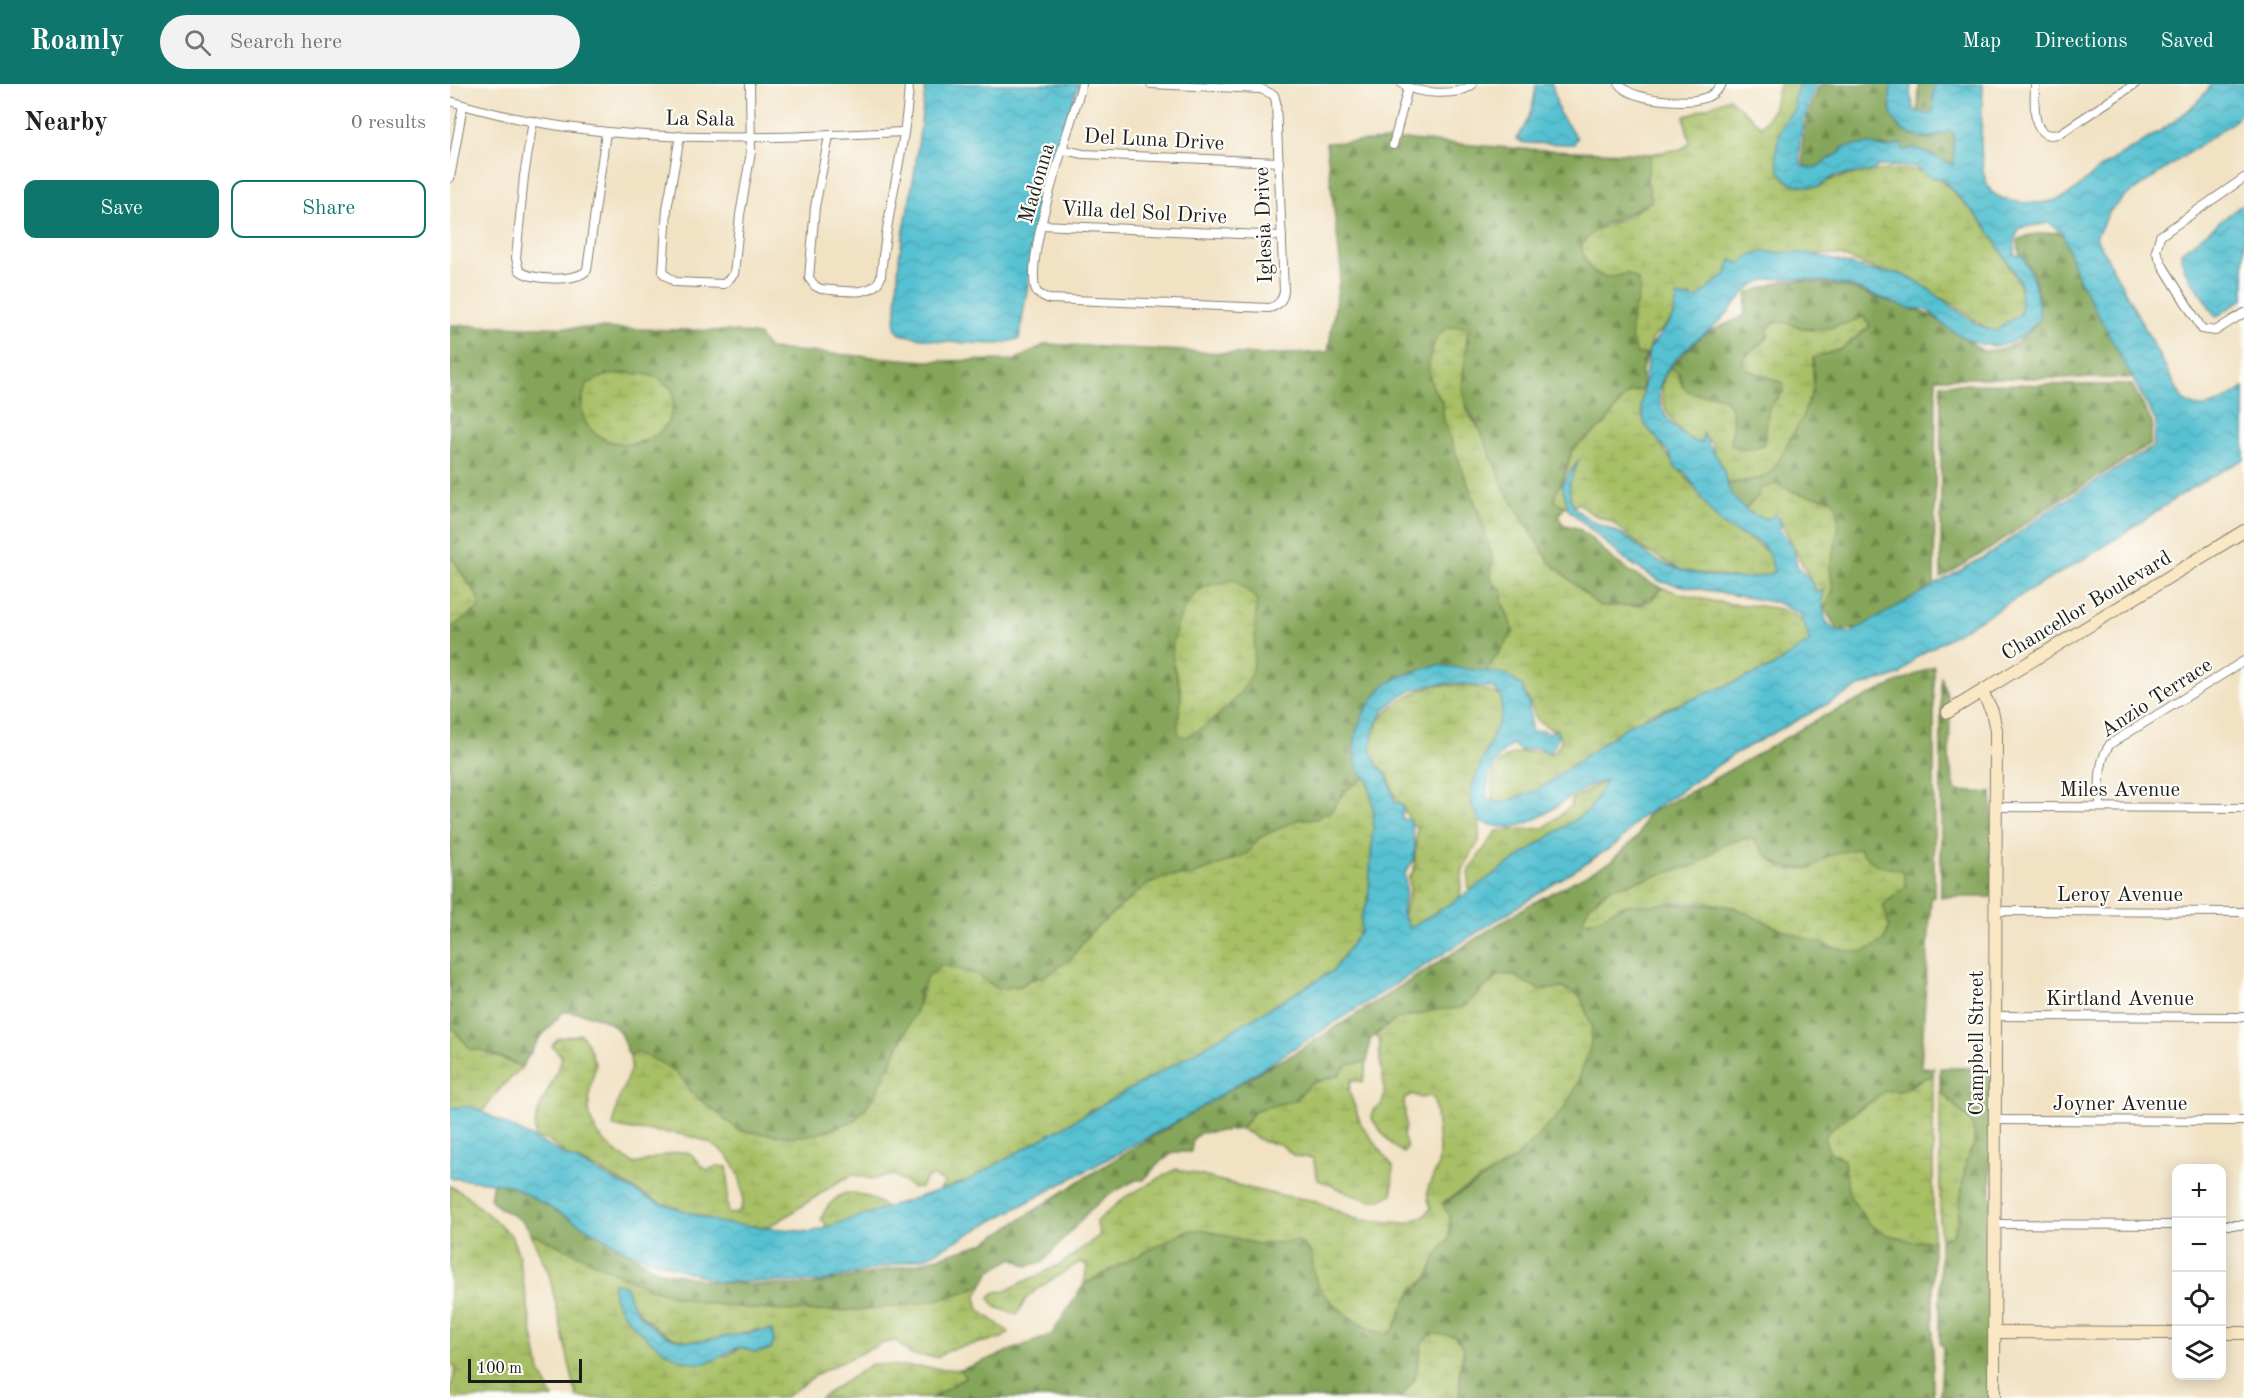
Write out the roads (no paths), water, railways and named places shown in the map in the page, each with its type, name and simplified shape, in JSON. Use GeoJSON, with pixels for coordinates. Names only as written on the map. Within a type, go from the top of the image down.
{"type":"FeatureCollection","features":[{"type":"Feature","properties":{"kind":"street"},"geometry":{"type":"LineString","coordinates":[[680,136],[667,209],[663,273],[675,282],[720,285],[730,280],[734,274],[751,137],[750,84]]}},
{"type":"Feature","properties":{"kind":"street"},"geometry":{"type":"LineString","coordinates":[[829,136],[815,207],[809,278],[814,286],[821,289],[865,291],[876,287],[880,279],[887,223],[904,132],[909,84]]}},
{"type":"Feature","properties":{"kind":"street","name":"Madonna"},"geometry":{"type":"LineString","coordinates":[[1037,293],[1034,276],[1041,225],[1082,84]]}},
{"type":"Feature","properties":{"kind":"street","name":"Iglesia Drive"},"geometry":{"type":"LineString","coordinates":[[1037,293],[1049,299],[1271,308],[1280,303],[1283,295],[1282,236],[1276,102],[1269,91],[1151,84]]}},
{"type":"Feature","properties":{"kind":"street"},"geometry":{"type":"LineString","coordinates":[[1619,84],[1626,92],[1637,96],[1691,100],[1708,97],[1722,84]]}},
{"type":"Feature","properties":{"kind":"street"},"geometry":{"type":"LineString","coordinates":[[2035,84],[2036,123],[2043,132],[2051,135],[2061,133],[2132,85]]}},
{"type":"Feature","properties":{"kind":"street"},"geometry":{"type":"LineString","coordinates":[[1393,146],[1405,86],[1459,92],[1472,85]]}},
{"type":"Feature","properties":{"kind":"street","name":"La Sala"},"geometry":{"type":"LineString","coordinates":[[450,101],[533,121],[606,132],[751,137],[904,132]]}},
{"type":"Feature","properties":{"kind":"street"},"geometry":{"type":"LineString","coordinates":[[450,178],[463,105]]}},
{"type":"Feature","properties":{"kind":"street"},"geometry":{"type":"LineString","coordinates":[[533,121],[522,192],[516,258],[519,270],[530,276],[574,278],[582,276],[587,270],[606,132]]}},
{"type":"Feature","properties":{"kind":"street","name":"Del Luna Drive"},"geometry":{"type":"LineString","coordinates":[[1064,150],[1083,154],[1279,162]]}},
{"type":"Feature","properties":{"kind":"street"},"geometry":{"type":"LineString","coordinates":[[2244,178],[2160,236],[2156,250],[2169,278],[2197,324],[2208,332],[2222,329],[2244,313]]}},
{"type":"Feature","properties":{"kind":"street","name":"Villa del Sol Drive"},"geometry":{"type":"LineString","coordinates":[[1041,225],[1282,236]]}},
{"type":"Feature","properties":{"kind":"street","name":"Chancellor Boulevard"},"geometry":{"type":"LineString","coordinates":[[1948,712],[2244,531]]}},
{"type":"Feature","properties":{"kind":"street","name":"Anzio Terrace"},"geometry":{"type":"LineString","coordinates":[[2100,807],[2101,766],[2103,754],[2110,744],[2244,661]]}},
{"type":"Feature","properties":{"kind":"street","name":"Campbell Street"},"geometry":{"type":"LineString","coordinates":[[1982,692],[1995,721],[1994,1398]]}},
{"type":"Feature","properties":{"kind":"street","name":"Miles Avenue"},"geometry":{"type":"LineString","coordinates":[[1996,807],[2244,808]]}},
{"type":"Feature","properties":{"kind":"street","name":"Leroy Avenue"},"geometry":{"type":"LineString","coordinates":[[1996,911],[2244,912]]}},
{"type":"Feature","properties":{"kind":"street","name":"Kirtland Avenue"},"geometry":{"type":"LineString","coordinates":[[1995,1016],[2244,1017]]}},
{"type":"Feature","properties":{"kind":"street","name":"Joyner Avenue"},"geometry":{"type":"LineString","coordinates":[[1995,1120],[2244,1121]]}},
{"type":"Feature","properties":{"kind":"street"},"geometry":{"type":"LineString","coordinates":[[1995,1224],[2172,1225]]}},
{"type":"Feature","properties":{"kind":"street"},"geometry":{"type":"LineString","coordinates":[[2226,1225],[2244,1225]]}},
{"type":"Feature","properties":{"kind":"street"},"geometry":{"type":"LineString","coordinates":[[1994,1332],[2172,1333]]}},
{"type":"Feature","properties":{"kind":"street"},"geometry":{"type":"LineString","coordinates":[[2226,1333],[2244,1333]]}},
{"type":"Feature","properties":{"kind":"water"},"geometry":{"type":"Polygon","coordinates":[[[926,84],[1079,84],[1060,138],[1040,211],[1019,339],[999,344],[945,342],[900,334],[895,327],[899,257],[914,176],[926,84]]]}},
{"type":"Feature","properties":{"kind":"water"},"geometry":{"type":"Polygon","coordinates":[[[1536,84],[1552,84],[1559,113],[1577,138],[1574,144],[1524,143],[1516,139],[1530,113],[1536,84]]]}},
{"type":"Feature","properties":{"kind":"water"},"geometry":{"type":"Polygon","coordinates":[[[1799,84],[1817,84],[1801,135],[1802,166],[1815,168],[1841,152],[1842,147],[1870,144],[1887,148],[1901,144],[1904,150],[1915,148],[1954,165],[1953,132],[1949,131],[1933,137],[1916,136],[1901,128],[1895,121],[1890,109],[1891,84],[1911,84],[1910,95],[1915,111],[1928,114],[1933,112],[1934,84],[1983,84],[1982,157],[1987,184],[1998,196],[2015,202],[2034,203],[2052,201],[2070,194],[2099,169],[2175,120],[2202,97],[2212,84],[2244,84],[2244,108],[2236,120],[2122,199],[2110,211],[2096,237],[2183,400],[2191,405],[2207,407],[2222,402],[2244,388],[2244,459],[2193,487],[2099,550],[1916,657],[1900,675],[1861,686],[1736,753],[1639,819],[1618,843],[1189,1115],[926,1257],[819,1282],[718,1282],[629,1252],[510,1185],[450,1178],[450,1107],[473,1107],[652,1200],[721,1223],[812,1232],[967,1181],[1333,971],[1361,930],[1361,917],[1368,901],[1374,814],[1369,782],[1358,769],[1354,744],[1357,729],[1366,709],[1383,686],[1401,676],[1437,665],[1505,674],[1522,686],[1529,705],[1531,732],[1544,730],[1548,734],[1556,729],[1558,737],[1550,754],[1539,748],[1520,751],[1513,744],[1501,754],[1492,768],[1487,799],[1502,803],[1539,789],[1630,724],[1770,668],[1810,641],[1801,615],[1778,603],[1661,582],[1624,559],[1568,509],[1562,484],[1579,460],[1572,476],[1569,492],[1576,509],[1587,518],[1621,534],[1653,558],[1670,566],[1699,574],[1732,578],[1762,576],[1774,572],[1771,560],[1761,545],[1732,531],[1718,520],[1685,472],[1676,469],[1668,451],[1645,425],[1641,407],[1649,349],[1674,316],[1677,296],[1696,299],[1727,273],[1731,260],[1741,264],[1753,254],[1765,252],[1808,253],[1877,272],[1898,273],[1917,281],[1978,325],[1995,331],[2021,313],[2020,282],[1986,226],[1942,179],[1930,177],[1915,167],[1878,166],[1873,171],[1835,176],[1818,187],[1798,185],[1785,179],[1778,167],[1778,140],[1785,122],[1795,110],[1794,99],[1799,84]],[[2049,223],[2020,228],[2015,238],[2015,255],[2023,256],[2035,284],[2040,317],[2019,338],[2008,343],[1997,346],[1973,342],[1960,336],[1926,310],[1908,308],[1852,287],[1812,280],[1771,279],[1753,285],[1724,318],[1680,355],[1669,367],[1662,380],[1659,394],[1662,409],[1672,424],[1686,437],[1702,443],[1703,433],[1722,465],[1728,486],[1736,501],[1757,516],[1769,519],[1775,514],[1783,525],[1779,528],[1794,549],[1797,566],[1812,583],[1816,593],[1824,590],[1822,603],[1826,621],[1834,630],[1850,633],[1993,552],[2052,508],[2153,447],[2156,422],[2078,277],[2062,232],[2049,223]],[[1452,683],[1417,689],[1398,698],[1382,714],[1371,745],[1373,756],[1386,773],[1395,802],[1403,804],[1402,819],[1411,820],[1415,848],[1413,861],[1405,873],[1406,891],[1402,913],[1409,928],[1448,905],[1589,810],[1606,781],[1580,791],[1531,822],[1518,826],[1501,827],[1480,822],[1471,803],[1471,788],[1502,713],[1501,697],[1494,688],[1452,683]]]}},
{"type":"Feature","properties":{"kind":"water"},"geometry":{"type":"Polygon","coordinates":[[[2244,203],[2244,298],[2216,317],[2184,269],[2181,252],[2244,203]]]}},
{"type":"Feature","properties":{"kind":"water"},"geometry":{"type":"Polygon","coordinates":[[[613,1283],[625,1285],[633,1306],[649,1324],[665,1335],[682,1340],[698,1341],[772,1330],[774,1340],[771,1350],[754,1352],[740,1347],[703,1363],[679,1358],[653,1342],[630,1322],[615,1299],[613,1283]]]}}]}
